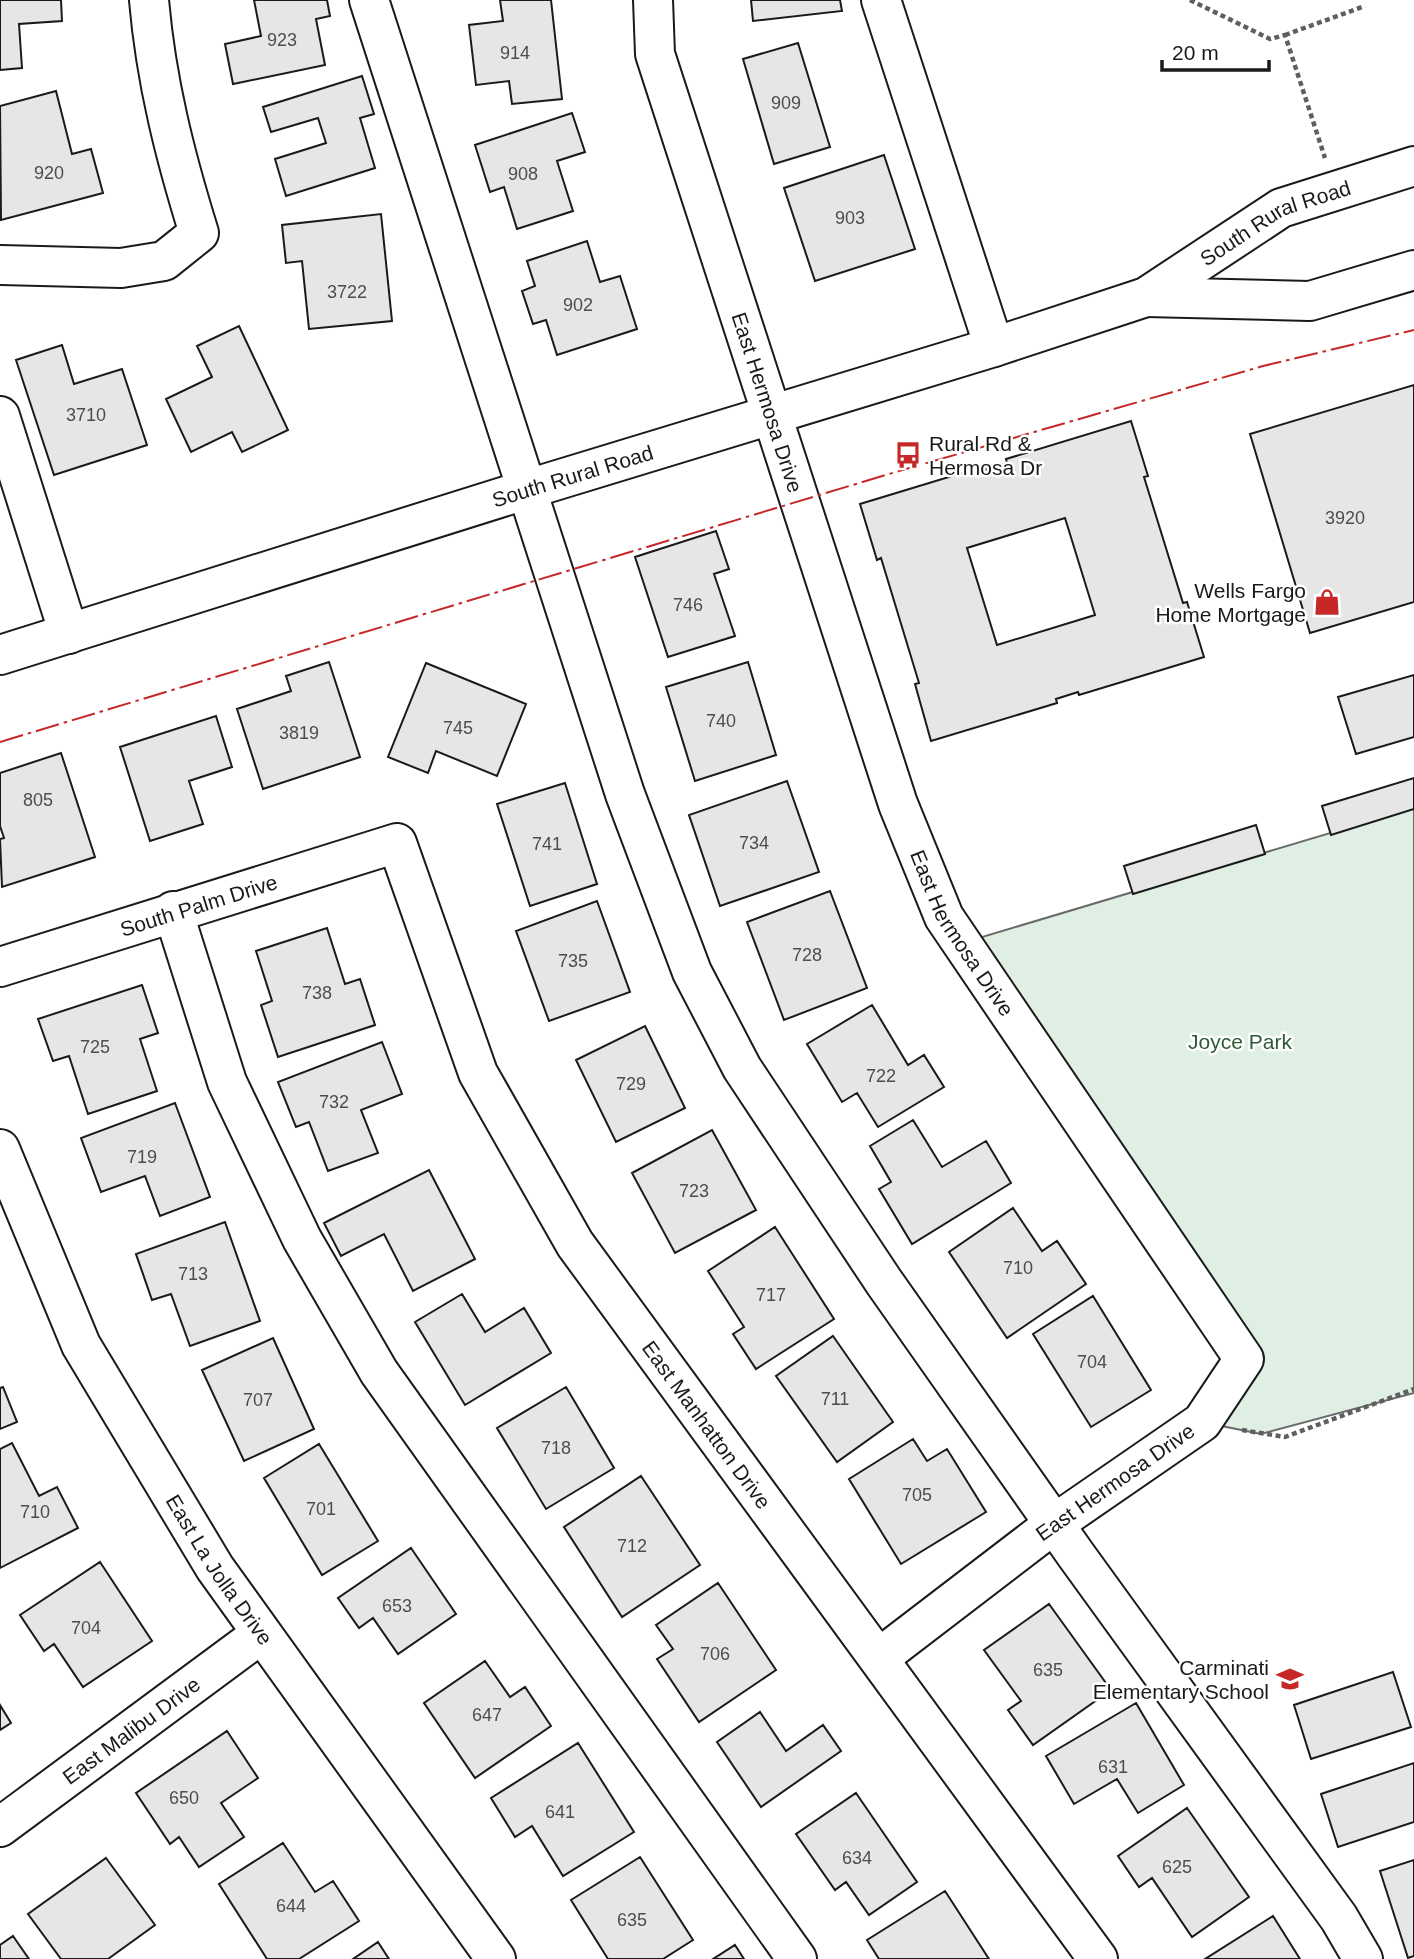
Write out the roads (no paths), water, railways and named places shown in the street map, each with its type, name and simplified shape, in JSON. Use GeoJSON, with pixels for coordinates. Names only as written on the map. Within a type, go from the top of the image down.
{"type":"FeatureCollection","features":[{"type":"Feature","properties":{"kind":"street"},"geometry":{"type":"LineString","coordinates":[[0,265],[121,268],[164,261],[199,233],[173,144],[154,55],[149,0]]}},
{"type":"Feature","properties":{"kind":"street"},"geometry":{"type":"LineString","coordinates":[[369,0],[625,794],[692,972],[741,1068],[884,1282],[1054,1524],[1339,1918],[1363,1959]]}},
{"type":"Feature","properties":{"kind":"street","name":"East Hermosa Drive"},"geometry":{"type":"LineString","coordinates":[[653,0],[655,54],[898,804],[944,917],[1244,1359],[1202,1422],[1054,1524],[879,1658]]}},
{"type":"Feature","properties":{"kind":"street"},"geometry":{"type":"LineString","coordinates":[[881,0],[994,347]]}},
{"type":"Feature","properties":{"kind":"street","name":"South Rural Road"},"geometry":{"type":"LineString","coordinates":[[0,655],[528,489],[994,347],[1146,297],[1281,208],[1414,166]]}},
{"type":"Feature","properties":{"kind":"street","name":"South Rural Road"},"geometry":{"type":"LineString","coordinates":[[1146,297],[1310,301],[1414,270]]}},
{"type":"Feature","properties":{"kind":"street"},"geometry":{"type":"LineString","coordinates":[[0,415],[69,634]]}},
{"type":"Feature","properties":{"kind":"street","name":"South Palm Drive"},"geometry":{"type":"LineString","coordinates":[[0,967],[397,843]]}},
{"type":"Feature","properties":{"kind":"street","name":"East Manhatton Drive"},"geometry":{"type":"LineString","coordinates":[[397,843],[478,1073],[575,1244],[1098,1959]]}},
{"type":"Feature","properties":{"kind":"street"},"geometry":{"type":"LineString","coordinates":[[173,911],[227,1082],[302,1239],[379,1372],[797,1959]]}},
{"type":"Feature","properties":{"kind":"street","name":"East La Jolla Drive"},"geometry":{"type":"LineString","coordinates":[[0,1149],[81,1345],[215,1569],[496,1959]]}},
{"type":"Feature","properties":{"kind":"street","name":"East Malibu Drive"},"geometry":{"type":"LineString","coordinates":[[0,1826],[261,1634]]}},
{"type":"Feature","properties":{"kind":"place","name":"Rural Rd & Hermosa Dr"},"geometry":{"type":"Point","coordinates":[908,455]}},
{"type":"Feature","properties":{"kind":"place","name":"Wells Fargo Home Mortgage"},"geometry":{"type":"Point","coordinates":[1327,602]}},
{"type":"Feature","properties":{"kind":"place","name":"Carminati Elementary School"},"geometry":{"type":"Point","coordinates":[1290,1679]}},
{"type":"Feature","properties":{"kind":"park label","name":"Joyce Park"},"geometry":{"type":"Point","coordinates":[1240,1041]}}]}
